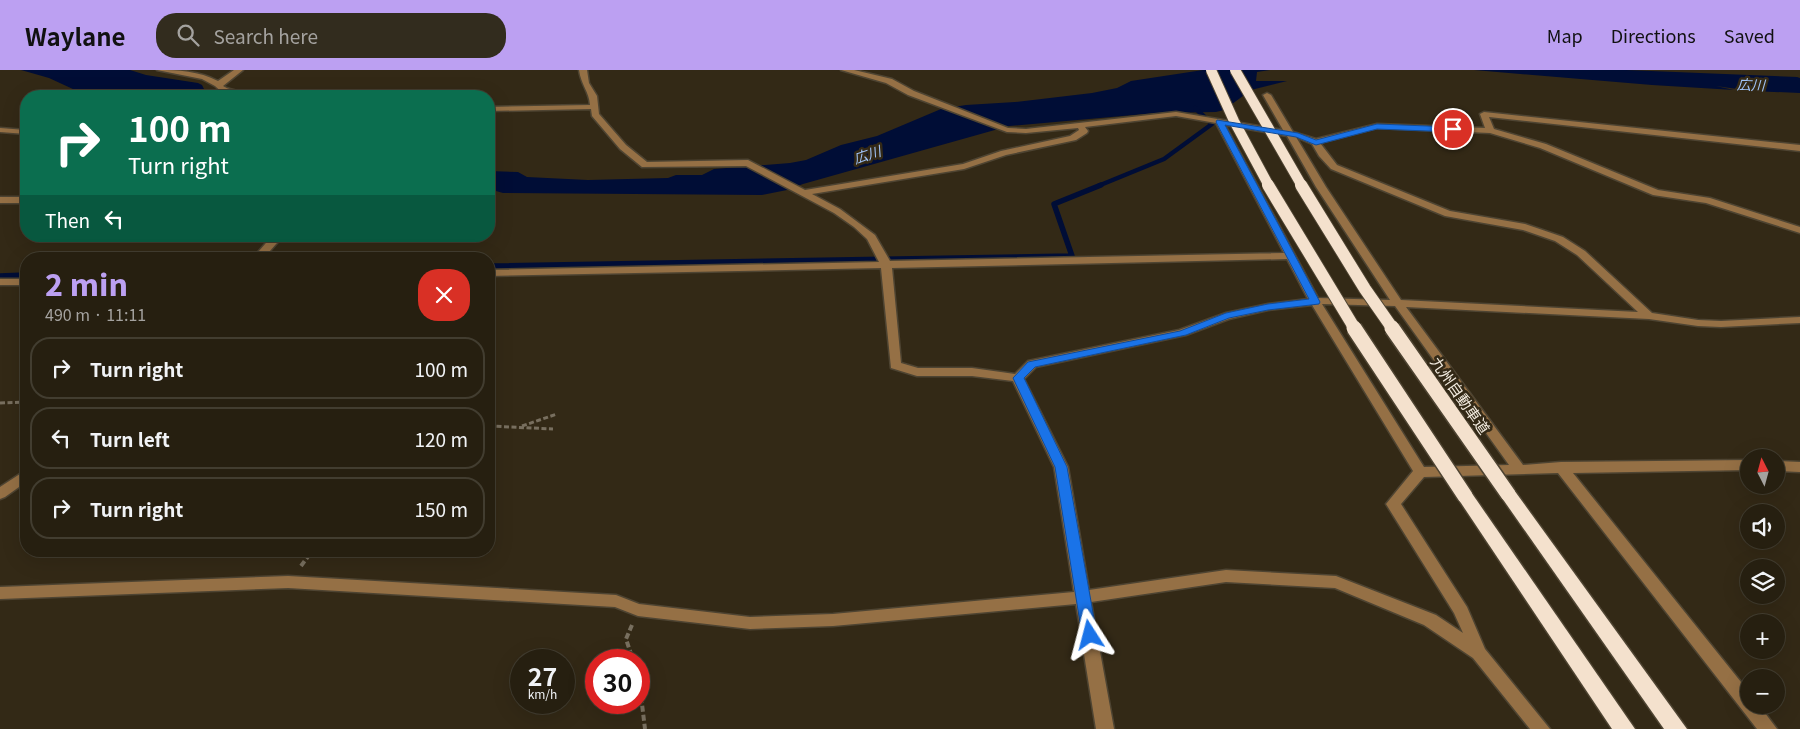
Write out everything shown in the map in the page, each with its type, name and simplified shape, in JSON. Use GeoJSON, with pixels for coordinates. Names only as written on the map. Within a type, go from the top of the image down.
{"type":"FeatureCollection","features":[{"type":"Feature","properties":{"kind":"highway"},"geometry":{"type":"LineString","coordinates":[[1211,70],[1220,92],[1254,158],[1306,251],[1466,496],[1624,729]]}},
{"type":"Feature","properties":{"kind":"highway","name":"九州自動車道"},"geometry":{"type":"LineString","coordinates":[[1234,70],[1293,172],[1365,289],[1508,494],[1676,729]]}},
{"type":"Feature","properties":{"kind":"street"},"geometry":{"type":"LineString","coordinates":[[161,70],[204,77],[219,85],[224,90]]}},
{"type":"Feature","properties":{"kind":"street"},"geometry":{"type":"LineString","coordinates":[[219,85],[240,70]]}},
{"type":"Feature","properties":{"kind":"street"},"geometry":{"type":"LineString","coordinates":[[583,70],[585,83],[593,96],[596,114],[623,147],[645,165],[748,163],[837,211],[858,225],[871,237],[886,264],[895,365],[918,372],[972,372],[1018,378]]}},
{"type":"Feature","properties":{"kind":"street"},"geometry":{"type":"LineString","coordinates":[[845,70],[890,81],[942,106],[1007,130],[1026,131],[1176,114],[1289,134],[1316,142],[1377,126],[1490,131],[1543,146],[1656,193],[1707,200],[1800,230]]}},
{"type":"Feature","properties":{"kind":"street"},"geometry":{"type":"LineString","coordinates":[[1267,95],[1321,187],[1398,303],[1519,468]]}},
{"type":"Feature","properties":{"kind":"street"},"geometry":{"type":"LineString","coordinates":[[495,109],[594,107]]}},
{"type":"Feature","properties":{"kind":"street"},"geometry":{"type":"LineString","coordinates":[[1490,131],[1484,114],[1800,148]]}},
{"type":"Feature","properties":{"kind":"street"},"geometry":{"type":"LineString","coordinates":[[1219,122],[1315,302],[1420,472]]}},
{"type":"Feature","properties":{"kind":"street"},"geometry":{"type":"LineString","coordinates":[[800,192],[964,166],[1004,153],[1073,138],[1084,131],[1080,125]]}},
{"type":"Feature","properties":{"kind":"street"},"geometry":{"type":"LineString","coordinates":[[0,130],[20,132]]}},
{"type":"Feature","properties":{"kind":"street"},"geometry":{"type":"LineString","coordinates":[[1316,142],[1322,154],[1334,167],[1448,214],[1525,227],[1559,238],[1581,253],[1649,316]]}},
{"type":"Feature","properties":{"kind":"street"},"geometry":{"type":"LineString","coordinates":[[0,200],[20,200]]}},
{"type":"Feature","properties":{"kind":"street"},"geometry":{"type":"LineString","coordinates":[[263,252],[273,242]]}},
{"type":"Feature","properties":{"kind":"street"},"geometry":{"type":"LineString","coordinates":[[495,273],[1291,256]]}},
{"type":"Feature","properties":{"kind":"street"},"geometry":{"type":"LineString","coordinates":[[0,282],[20,282]]}},
{"type":"Feature","properties":{"kind":"street"},"geometry":{"type":"LineString","coordinates":[[1018,378],[1032,364],[1182,333],[1234,314],[1268,307],[1315,302],[1398,303],[1649,316],[1698,323],[1721,324],[1800,320]]}},
{"type":"Feature","properties":{"kind":"street"},"geometry":{"type":"LineString","coordinates":[[1018,378],[1061,467],[1105,729]]}},
{"type":"Feature","properties":{"kind":"street"},"geometry":{"type":"LineString","coordinates":[[1541,729],[1479,653],[1461,612],[1393,504],[1420,472],[1562,467],[1740,465]]}},
{"type":"Feature","properties":{"kind":"street"},"geometry":{"type":"LineString","coordinates":[[1785,466],[1800,467]]}},
{"type":"Feature","properties":{"kind":"street"},"geometry":{"type":"LineString","coordinates":[[1562,467],[1768,729]]}},
{"type":"Feature","properties":{"kind":"street"},"geometry":{"type":"LineString","coordinates":[[0,494],[20,479]]}},
{"type":"Feature","properties":{"kind":"street"},"geometry":{"type":"LineString","coordinates":[[0,593],[288,582],[616,601],[638,610],[750,623],[832,620],[1083,597],[1226,576],[1336,582],[1430,620],[1479,653]]}},
{"type":"Feature","properties":{"kind":"path"},"geometry":{"type":"LineString","coordinates":[[0,402],[20,402]]}},
{"type":"Feature","properties":{"kind":"path"},"geometry":{"type":"LineString","coordinates":[[518,427],[557,414]]}},
{"type":"Feature","properties":{"kind":"path"},"geometry":{"type":"LineString","coordinates":[[495,426],[553,429]]}},
{"type":"Feature","properties":{"kind":"path"},"geometry":{"type":"LineString","coordinates":[[629,649],[626,639],[638,610]]}},
{"type":"Feature","properties":{"kind":"path"},"geometry":{"type":"LineString","coordinates":[[643,714],[645,729]]}},
{"type":"Feature","properties":{"kind":"water"},"geometry":{"type":"Polygon","coordinates":[[[21,70],[130,70],[146,75],[198,83],[202,85],[204,90],[75,90],[49,78],[21,70]]]}},
{"type":"Feature","properties":{"kind":"water","name":"広川"},"geometry":{"type":"Polygon","coordinates":[[[1203,70],[1270,70],[1257,72],[1256,81],[1287,81],[1251,90],[1224,110],[1216,112],[1156,113],[1009,126],[787,190],[762,195],[503,193],[495,191],[495,171],[518,172],[527,177],[588,180],[668,178],[676,175],[702,175],[714,169],[790,163],[806,160],[841,145],[877,136],[941,109],[1092,93],[1117,88],[1131,81],[1203,70]]]}},
{"type":"Feature","properties":{"kind":"water","name":"広川"},"geometry":{"type":"Polygon","coordinates":[[[1474,70],[1626,70],[1797,77],[1800,78],[1800,93],[1751,91],[1716,86],[1734,90],[1652,85],[1474,70]]]}},
{"type":"Feature","properties":{"kind":"waterway"},"geometry":{"type":"LineString","coordinates":[[1098,186],[1164,159],[1212,124],[1195,108]]}},
{"type":"Feature","properties":{"kind":"waterway"},"geometry":{"type":"LineString","coordinates":[[495,266],[1072,256],[1054,204],[1101,185]]}},
{"type":"Feature","properties":{"kind":"waterway"},"geometry":{"type":"LineString","coordinates":[[0,276],[20,275]]}},
{"type":"Feature","properties":{"kind":"route"},"geometry":{"type":"LineString","coordinates":[[1090,635],[1061,467],[1018,378],[1032,364],[1182,333],[1226,316],[1268,307],[1315,302],[1219,122],[1298,135],[1316,142],[1377,126],[1453,129]]}}]}
